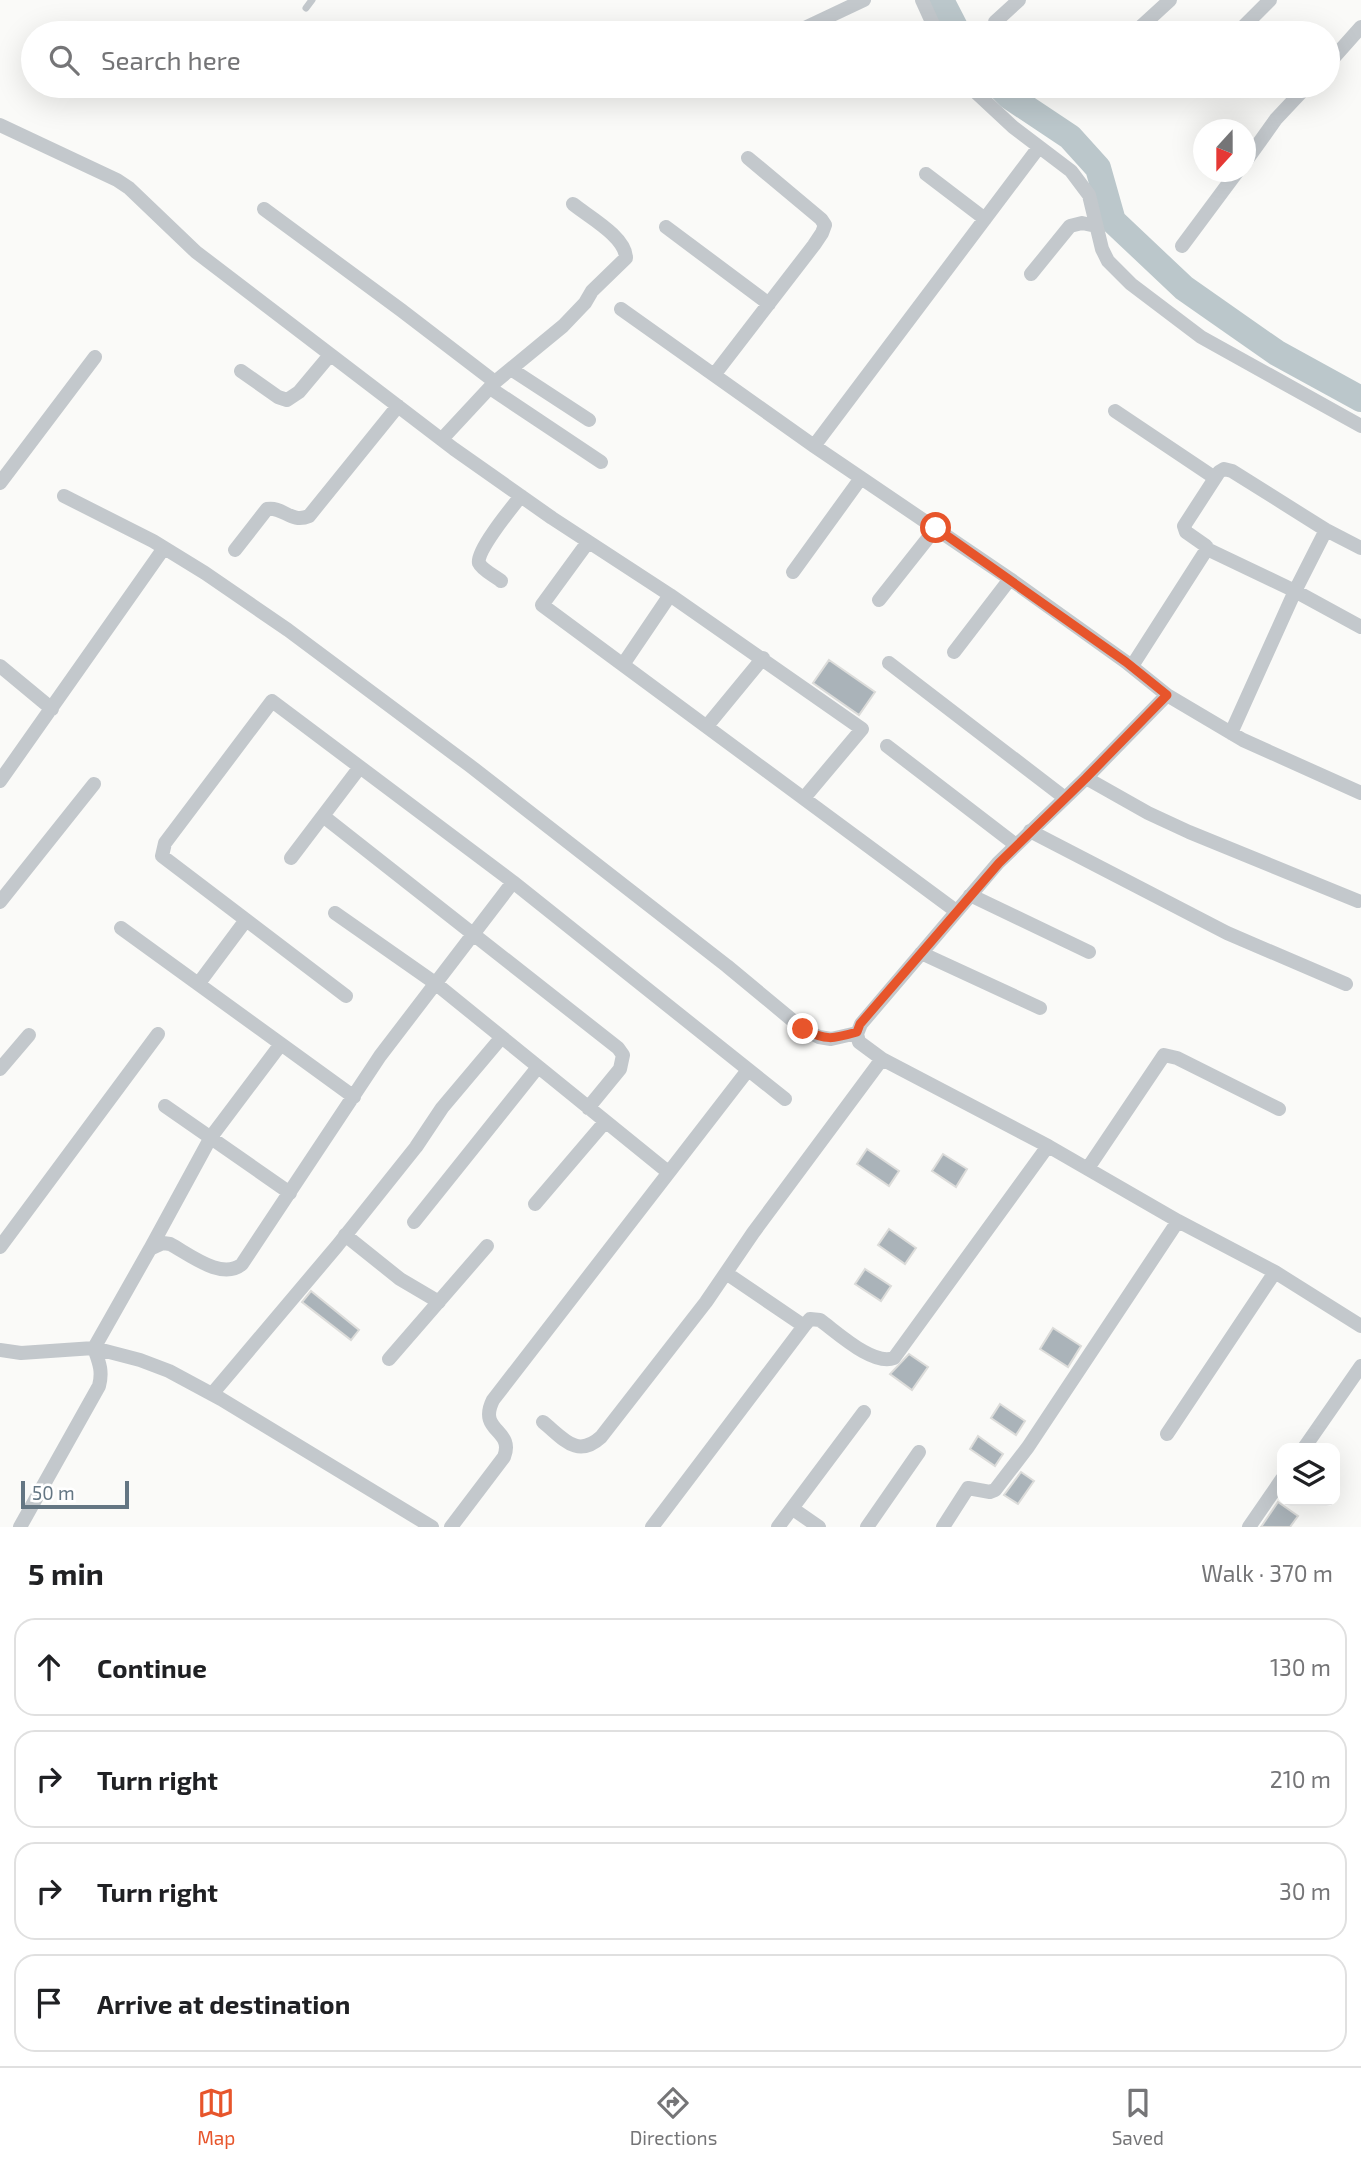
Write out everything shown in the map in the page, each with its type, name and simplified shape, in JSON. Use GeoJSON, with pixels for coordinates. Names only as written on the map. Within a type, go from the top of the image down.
{"type":"FeatureCollection","features":[{"type":"Feature","properties":{"kind":"street"},"geometry":{"type":"LineString","coordinates":[[819,21],[864,0]]}},
{"type":"Feature","properties":{"kind":"street"},"geometry":{"type":"LineString","coordinates":[[922,0],[932,21]]}},
{"type":"Feature","properties":{"kind":"street"},"geometry":{"type":"LineString","coordinates":[[996,21],[1019,0]]}},
{"type":"Feature","properties":{"kind":"street"},"geometry":{"type":"LineString","coordinates":[[1147,21],[1170,0]]}},
{"type":"Feature","properties":{"kind":"street"},"geometry":{"type":"LineString","coordinates":[[1249,21],[1270,0]]}},
{"type":"Feature","properties":{"kind":"street"},"geometry":{"type":"LineString","coordinates":[[1340,51],[1361,27]]}},
{"type":"Feature","properties":{"kind":"street"},"geometry":{"type":"LineString","coordinates":[[981,98],[1081,182],[1088,195],[1102,250],[1108,261],[1131,284],[1201,337],[1361,426]]}},
{"type":"Feature","properties":{"kind":"street"},"geometry":{"type":"LineString","coordinates":[[1256,146],[1296,98]]}},
{"type":"Feature","properties":{"kind":"street"},"geometry":{"type":"LineString","coordinates":[[0,125],[110,176],[129,188],[196,252],[442,439],[588,542],[763,658],[862,729],[804,798]]}},
{"type":"Feature","properties":{"kind":"street"},"geometry":{"type":"LineString","coordinates":[[814,446],[1040,147]]}},
{"type":"Feature","properties":{"kind":"street"},"geometry":{"type":"LineString","coordinates":[[714,375],[814,245],[825,225],[748,158]]}},
{"type":"Feature","properties":{"kind":"street"},"geometry":{"type":"LineString","coordinates":[[926,174],[985,219]]}},
{"type":"Feature","properties":{"kind":"street"},"geometry":{"type":"LineString","coordinates":[[1182,246],[1230,182]]}},
{"type":"Feature","properties":{"kind":"street"},"geometry":{"type":"LineString","coordinates":[[442,439],[510,369],[550,339],[585,303],[592,291],[626,258],[624,246],[616,237],[573,204]]}},
{"type":"Feature","properties":{"kind":"street"},"geometry":{"type":"LineString","coordinates":[[264,209],[411,317],[493,385],[601,462]]}},
{"type":"Feature","properties":{"kind":"street"},"geometry":{"type":"LineString","coordinates":[[1031,274],[1070,226],[1082,223],[1096,226]]}},
{"type":"Feature","properties":{"kind":"street"},"geometry":{"type":"LineString","coordinates":[[666,227],[769,304]]}},
{"type":"Feature","properties":{"kind":"street"},"geometry":{"type":"LineString","coordinates":[[621,309],[814,446],[1010,579],[1132,666],[1167,695],[1231,733],[1361,793]]}},
{"type":"Feature","properties":{"kind":"street"},"geometry":{"type":"LineString","coordinates":[[242,371],[278,397],[288,400],[299,392],[330,355]]}},
{"type":"Feature","properties":{"kind":"street"},"geometry":{"type":"LineString","coordinates":[[0,483],[95,357]]}},
{"type":"Feature","properties":{"kind":"street"},"geometry":{"type":"LineString","coordinates":[[510,369],[589,420]]}},
{"type":"Feature","properties":{"kind":"street"},"geometry":{"type":"LineString","coordinates":[[235,550],[267,509],[276,509],[292,518],[309,516],[398,406]]}},
{"type":"Feature","properties":{"kind":"street"},"geometry":{"type":"LineString","coordinates":[[1115,411],[1215,478]]}},
{"type":"Feature","properties":{"kind":"street"},"geometry":{"type":"LineString","coordinates":[[1361,548],[1326,530],[1232,471],[1224,469],[1219,472],[1184,526],[1186,532],[1207,549],[1295,591],[1361,627]]}},
{"type":"Feature","properties":{"kind":"street"},"geometry":{"type":"LineString","coordinates":[[793,572],[861,478]]}},
{"type":"Feature","properties":{"kind":"street"},"geometry":{"type":"LineString","coordinates":[[64,496],[164,548],[288,630],[469,765],[727,966],[803,1029],[819,1037],[831,1039],[857,1032]]}},
{"type":"Feature","properties":{"kind":"street"},"geometry":{"type":"LineString","coordinates":[[501,581],[484,568],[479,558],[521,496]]}},
{"type":"Feature","properties":{"kind":"street"},"geometry":{"type":"LineString","coordinates":[[879,600],[936,528]]}},
{"type":"Feature","properties":{"kind":"street"},"geometry":{"type":"LineString","coordinates":[[1231,733],[1295,591],[1326,530]]}},
{"type":"Feature","properties":{"kind":"street"},"geometry":{"type":"LineString","coordinates":[[588,542],[542,605],[956,911]]}},
{"type":"Feature","properties":{"kind":"street"},"geometry":{"type":"LineString","coordinates":[[0,781],[164,548]]}},
{"type":"Feature","properties":{"kind":"street"},"geometry":{"type":"LineString","coordinates":[[1132,666],[1207,549]]}},
{"type":"Feature","properties":{"kind":"street"},"geometry":{"type":"LineString","coordinates":[[954,652],[1010,579]]}},
{"type":"Feature","properties":{"kind":"street"},"geometry":{"type":"LineString","coordinates":[[624,663],[670,595]]}},
{"type":"Feature","properties":{"kind":"street"},"geometry":{"type":"LineString","coordinates":[[706,726],[763,658]]}},
{"type":"Feature","properties":{"kind":"street"},"geometry":{"type":"LineString","coordinates":[[889,663],[1065,798]]}},
{"type":"Feature","properties":{"kind":"street"},"geometry":{"type":"LineString","coordinates":[[0,666],[52,709]]}},
{"type":"Feature","properties":{"kind":"street"},"geometry":{"type":"LineString","coordinates":[[1167,695],[1016,845],[970,895],[860,1024],[857,1032],[859,1042],[882,1059],[1048,1146],[1178,1221],[1275,1272],[1361,1326]]}},
{"type":"Feature","properties":{"kind":"street"},"geometry":{"type":"LineString","coordinates":[[346,996],[162,856],[165,843],[272,701],[513,882],[785,1098]]}},
{"type":"Feature","properties":{"kind":"street"},"geometry":{"type":"LineString","coordinates":[[887,746],[1016,845]]}},
{"type":"Feature","properties":{"kind":"street"},"geometry":{"type":"LineString","coordinates":[[292,858],[359,767]]}},
{"type":"Feature","properties":{"kind":"street"},"geometry":{"type":"LineString","coordinates":[[1086,778],[1178,827],[1358,901]]}},
{"type":"Feature","properties":{"kind":"street"},"geometry":{"type":"LineString","coordinates":[[0,902],[94,784]]}},
{"type":"Feature","properties":{"kind":"street"},"geometry":{"type":"LineString","coordinates":[[323,816],[618,1048],[623,1055],[620,1069],[588,1108]]}},
{"type":"Feature","properties":{"kind":"street"},"geometry":{"type":"LineString","coordinates":[[1030,831],[1227,933],[1346,984]]}},
{"type":"Feature","properties":{"kind":"street"},"geometry":{"type":"LineString","coordinates":[[150,1249],[163,1243],[170,1244],[214,1268],[236,1269],[248,1257],[380,1056],[513,882]]}},
{"type":"Feature","properties":{"kind":"street"},"geometry":{"type":"LineString","coordinates":[[970,895],[1089,952]]}},
{"type":"Feature","properties":{"kind":"street"},"geometry":{"type":"LineString","coordinates":[[335,913],[435,983],[668,1172]]}},
{"type":"Feature","properties":{"kind":"street"},"geometry":{"type":"LineString","coordinates":[[200,984],[246,920]]}},
{"type":"Feature","properties":{"kind":"street"},"geometry":{"type":"LineString","coordinates":[[121,928],[354,1097]]}},
{"type":"Feature","properties":{"kind":"street"},"geometry":{"type":"LineString","coordinates":[[921,953],[1040,1009]]}},
{"type":"Feature","properties":{"kind":"street"},"geometry":{"type":"LineString","coordinates":[[0,1247],[158,1034]]}},
{"type":"Feature","properties":{"kind":"street"},"geometry":{"type":"LineString","coordinates":[[0,1069],[29,1035]]}},
{"type":"Feature","properties":{"kind":"street"},"geometry":{"type":"LineString","coordinates":[[212,1394],[345,1235],[416,1147],[442,1108],[502,1038]]}},
{"type":"Feature","properties":{"kind":"street"},"geometry":{"type":"LineString","coordinates":[[93,1348],[211,1137],[281,1044]]}},
{"type":"Feature","properties":{"kind":"street"},"geometry":{"type":"LineString","coordinates":[[1088,1168],[1164,1055],[1177,1058],[1279,1109]]}},
{"type":"Feature","properties":{"kind":"street"},"geometry":{"type":"LineString","coordinates":[[543,1422],[571,1444],[583,1449],[591,1446],[607,1430],[726,1273],[882,1059]]}},
{"type":"Feature","properties":{"kind":"street"},"geometry":{"type":"LineString","coordinates":[[414,1222],[538,1067]]}},
{"type":"Feature","properties":{"kind":"street"},"geometry":{"type":"LineString","coordinates":[[452,1527],[507,1449],[505,1442],[488,1420],[488,1411],[493,1400],[748,1070]]}},
{"type":"Feature","properties":{"kind":"street"},"geometry":{"type":"LineString","coordinates":[[165,1106],[290,1193]]}},
{"type":"Feature","properties":{"kind":"street"},"geometry":{"type":"LineString","coordinates":[[535,1204],[605,1122]]}},
{"type":"Feature","properties":{"kind":"street"},"geometry":{"type":"LineString","coordinates":[[652,1527],[810,1319],[820,1320],[871,1356],[886,1361],[894,1358],[1048,1146]]}},
{"type":"Feature","properties":{"kind":"street"},"geometry":{"type":"LineString","coordinates":[[943,1527],[968,1489],[990,1492],[995,1490],[1020,1458],[1178,1221]]}},
{"type":"Feature","properties":{"kind":"street"},"geometry":{"type":"LineString","coordinates":[[345,1235],[400,1279],[439,1302]]}},
{"type":"Feature","properties":{"kind":"street"},"geometry":{"type":"LineString","coordinates":[[389,1359],[487,1246]]}},
{"type":"Feature","properties":{"kind":"street"},"geometry":{"type":"LineString","coordinates":[[1167,1434],[1275,1272]]}},
{"type":"Feature","properties":{"kind":"street"},"geometry":{"type":"LineString","coordinates":[[726,1273],[804,1326]]}},
{"type":"Feature","properties":{"kind":"street"},"geometry":{"type":"LineString","coordinates":[[20,1527],[99,1386],[102,1377],[101,1365],[93,1348]]}},
{"type":"Feature","properties":{"kind":"street"},"geometry":{"type":"LineString","coordinates":[[0,1350],[21,1353],[93,1348],[160,1367],[212,1394],[432,1527]]}},
{"type":"Feature","properties":{"kind":"street"},"geometry":{"type":"LineString","coordinates":[[1307,1443],[1361,1366]]}},
{"type":"Feature","properties":{"kind":"street"},"geometry":{"type":"LineString","coordinates":[[778,1527],[864,1412]]}},
{"type":"Feature","properties":{"kind":"street"},"geometry":{"type":"LineString","coordinates":[[867,1527],[919,1452]]}},
{"type":"Feature","properties":{"kind":"street"},"geometry":{"type":"LineString","coordinates":[[1249,1527],[1277,1486]]}},
{"type":"Feature","properties":{"kind":"street"},"geometry":{"type":"LineString","coordinates":[[793,1509],[819,1527]]}},
{"type":"Feature","properties":{"kind":"lane"},"geometry":{"type":"LineString","coordinates":[[306,8],[312,0]]}},
{"type":"Feature","properties":{"kind":"building"},"geometry":{"type":"Polygon","coordinates":[[[829,660],[875,692],[859,715],[813,683],[829,660]]]}},
{"type":"Feature","properties":{"kind":"building"},"geometry":{"type":"Polygon","coordinates":[[[867,1149],[899,1171],[889,1186],[857,1164],[867,1149]]]}},
{"type":"Feature","properties":{"kind":"building"},"geometry":{"type":"Polygon","coordinates":[[[943,1154],[967,1169],[956,1187],[932,1171],[943,1154]]]}},
{"type":"Feature","properties":{"kind":"building"},"geometry":{"type":"Polygon","coordinates":[[[889,1229],[916,1248],[905,1264],[878,1245],[889,1229]]]}},
{"type":"Feature","properties":{"kind":"building"},"geometry":{"type":"Polygon","coordinates":[[[865,1269],[891,1286],[881,1301],[855,1284],[865,1269]]]}},
{"type":"Feature","properties":{"kind":"building"},"geometry":{"type":"Polygon","coordinates":[[[311,1291],[359,1330],[351,1340],[302,1302],[311,1291]]]}},
{"type":"Feature","properties":{"kind":"building"},"geometry":{"type":"Polygon","coordinates":[[[1053,1328],[1081,1346],[1068,1367],[1040,1349],[1053,1328]]]}},
{"type":"Feature","properties":{"kind":"building"},"geometry":{"type":"Polygon","coordinates":[[[909,1354],[928,1367],[912,1390],[890,1374],[909,1354]]]}},
{"type":"Feature","properties":{"kind":"building"},"geometry":{"type":"Polygon","coordinates":[[[1000,1404],[1025,1421],[1016,1435],[991,1418],[1000,1404]]]}},
{"type":"Feature","properties":{"kind":"building"},"geometry":{"type":"Polygon","coordinates":[[[978,1436],[1003,1454],[995,1466],[970,1449],[978,1436]]]}},
{"type":"Feature","properties":{"kind":"building"},"geometry":{"type":"Polygon","coordinates":[[[1021,1472],[1034,1481],[1018,1504],[1004,1495],[1021,1472]]]}},
{"type":"Feature","properties":{"kind":"building"},"geometry":{"type":"Polygon","coordinates":[[[1277,1503],[1277,1506],[1284,1506],[1298,1516],[1290,1527],[1261,1527],[1277,1503]]]}},
{"type":"Feature","properties":{"kind":"waterway"},"geometry":{"type":"LineString","coordinates":[[941,0],[952,21]]}},
{"type":"Feature","properties":{"kind":"waterway"},"geometry":{"type":"LineString","coordinates":[[1012,98],[1070,137],[1098,168],[1113,221],[1184,288],[1277,353],[1361,399]]}},
{"type":"Feature","properties":{"kind":"route"},"geometry":{"type":"LineString","coordinates":[[803,1029],[819,1037],[831,1039],[857,1032],[860,1024],[999,863],[1167,695],[1126,662],[936,528]]}}]}
